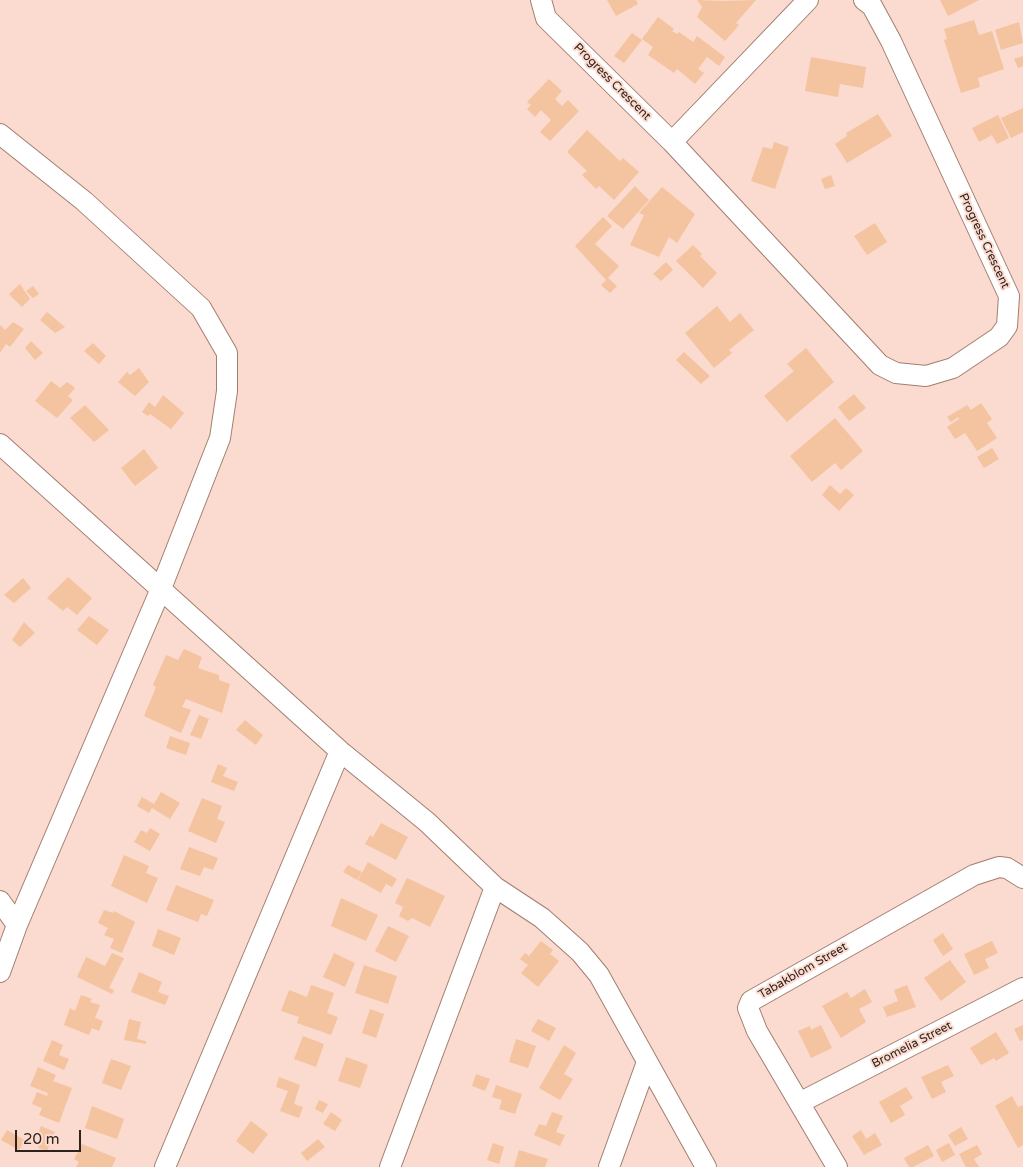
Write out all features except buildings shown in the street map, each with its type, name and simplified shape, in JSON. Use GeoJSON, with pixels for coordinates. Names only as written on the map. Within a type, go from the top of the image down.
{"type":"FeatureCollection","features":[{"type":"Feature","properties":{"kind":"street","name":"Progress Crescent"},"geometry":{"type":"LineString","coordinates":[[541,0],[546,18],[672,142],[880,365],[896,373],[912,376],[940,374],[953,368],[999,337],[1007,326],[1009,296],[891,41],[872,6],[864,0]]}},
{"type":"Feature","properties":{"kind":"street"},"geometry":{"type":"LineString","coordinates":[[672,142],[808,0]]}},
{"type":"Feature","properties":{"kind":"street"},"geometry":{"type":"LineString","coordinates":[[0,134],[84,201],[201,308],[227,353],[227,391],[220,438],[160,591],[17,925],[0,972]]}},
{"type":"Feature","properties":{"kind":"street"},"geometry":{"type":"LineString","coordinates":[[0,444],[160,591],[340,751],[427,822],[495,887],[542,918],[580,952],[599,975],[706,1167]]}},
{"type":"Feature","properties":{"kind":"street"},"geometry":{"type":"LineString","coordinates":[[165,1167],[340,751]]}},
{"type":"Feature","properties":{"kind":"street","name":"Tabakblom Street"},"geometry":{"type":"LineString","coordinates":[[837,1167],[801,1102],[757,1031],[748,1008],[751,1001],[760,994],[974,875],[999,867],[1007,868],[1023,878]]}},
{"type":"Feature","properties":{"kind":"street"},"geometry":{"type":"LineString","coordinates":[[390,1167],[495,887]]}},
{"type":"Feature","properties":{"kind":"street"},"geometry":{"type":"LineString","coordinates":[[0,901],[17,925]]}},
{"type":"Feature","properties":{"kind":"street","name":"Bromelia Street"},"geometry":{"type":"LineString","coordinates":[[801,1102],[1023,988]]}},
{"type":"Feature","properties":{"kind":"street"},"geometry":{"type":"LineString","coordinates":[[609,1167],[648,1062]]}}]}
